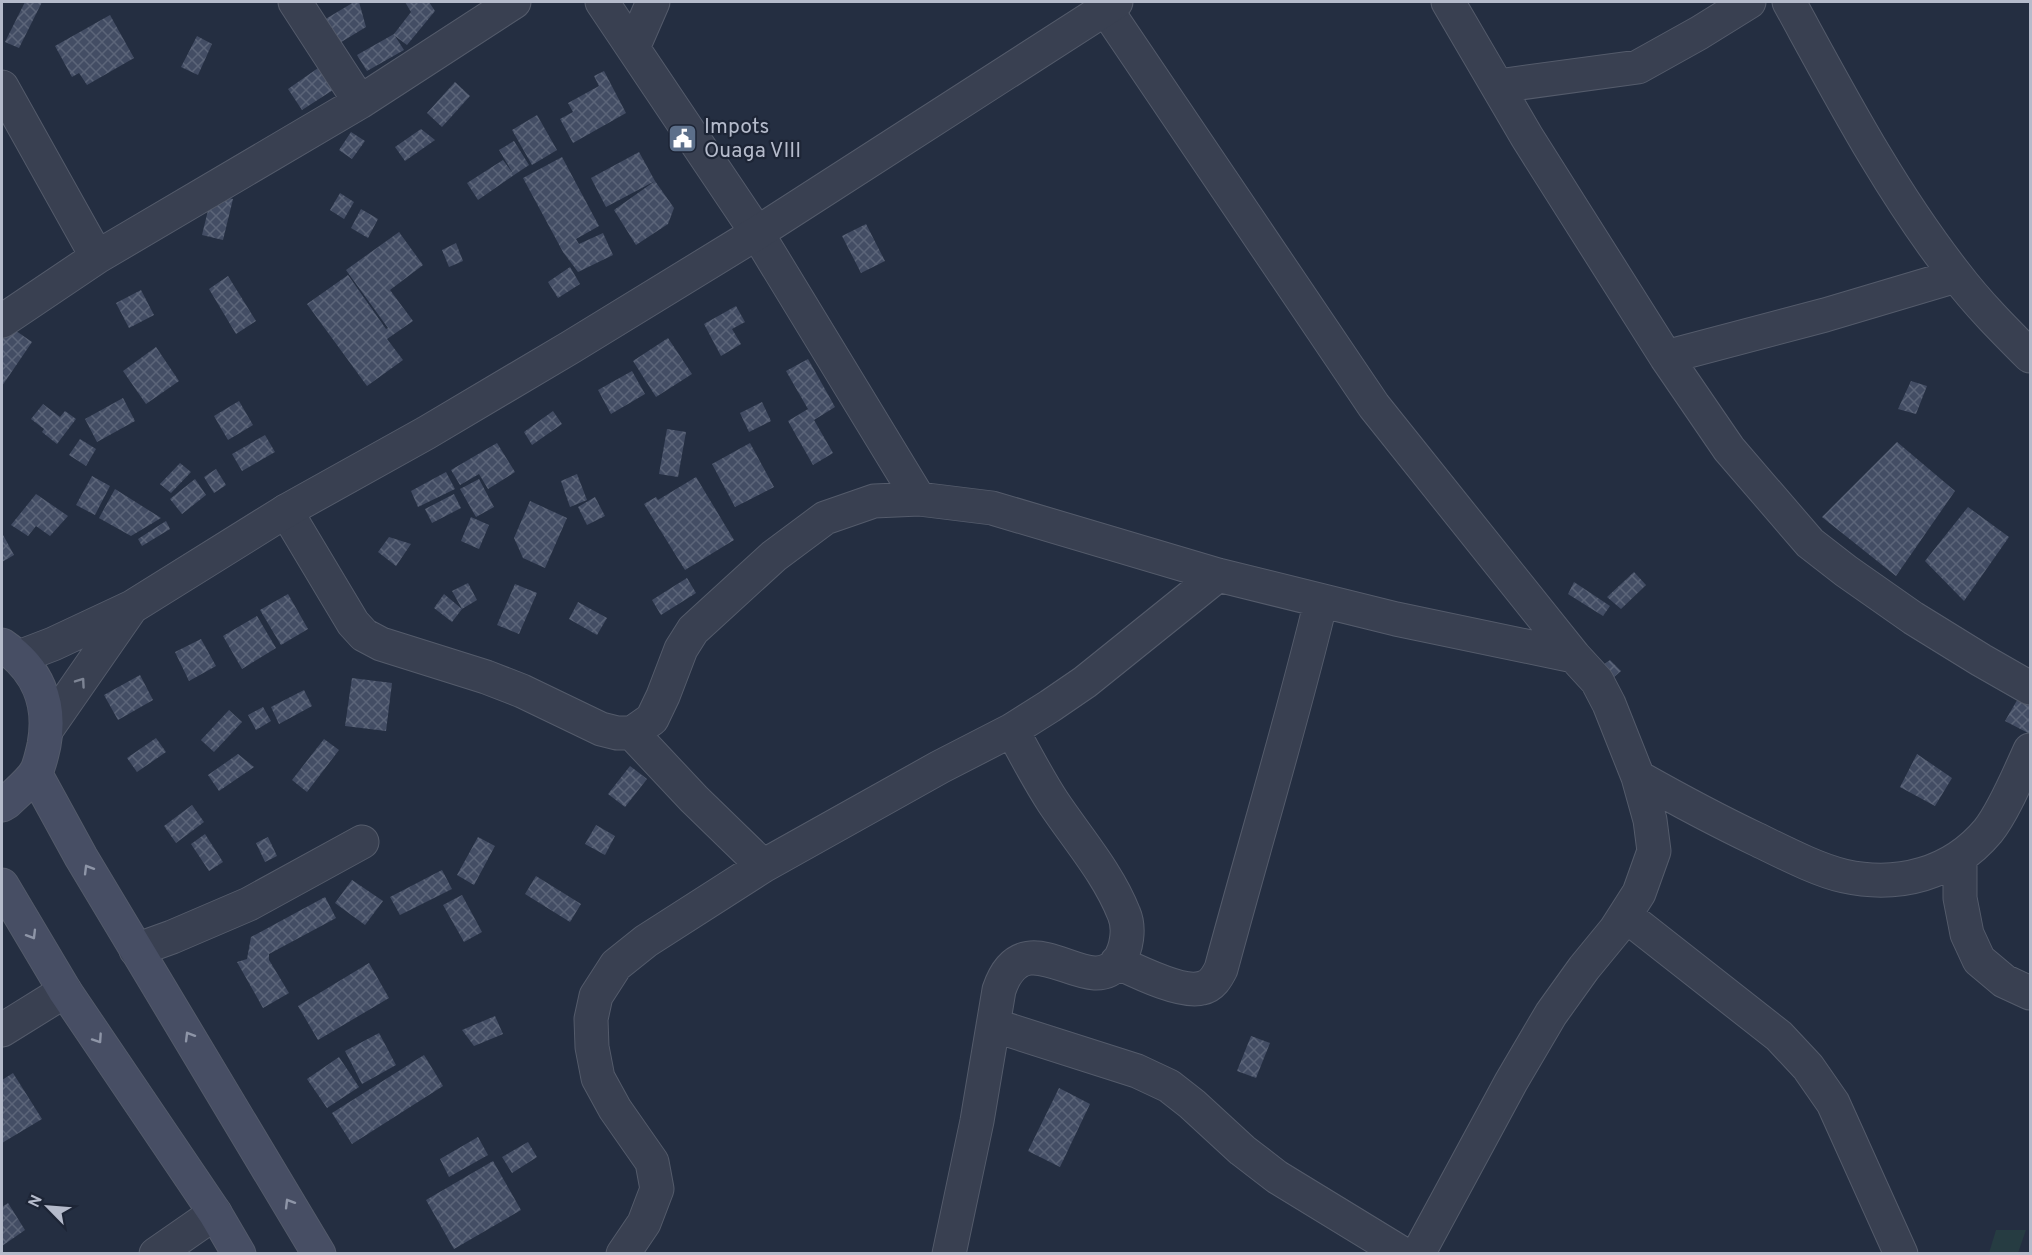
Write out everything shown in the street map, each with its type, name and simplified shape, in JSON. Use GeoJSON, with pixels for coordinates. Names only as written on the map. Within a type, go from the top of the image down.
{"type":"FeatureCollection","features":[{"type":"Feature","properties":{"kind":"main road"},"geometry":{"type":"LineString","coordinates":[[2,805],[36,773],[47,729],[44,703],[35,678],[10,651]]}},
{"type":"Feature","properties":{"kind":"main road"},"geometry":{"type":"LineString","coordinates":[[36,773],[66,831],[136,950],[319,1254]]}},
{"type":"Feature","properties":{"kind":"main road"},"geometry":{"type":"LineString","coordinates":[[2,885],[65,991],[215,1214],[239,1254]]}},
{"type":"Feature","properties":{"kind":"street"},"geometry":{"type":"LineString","coordinates":[[295,2],[360,102]]}},
{"type":"Feature","properties":{"kind":"street"},"geometry":{"type":"LineString","coordinates":[[2,321],[97,257],[360,102],[514,2]]}},
{"type":"Feature","properties":{"kind":"street"},"geometry":{"type":"LineString","coordinates":[[602,2],[757,233],[919,498]]}},
{"type":"Feature","properties":{"kind":"street"},"geometry":{"type":"LineString","coordinates":[[633,48],[653,2]]}},
{"type":"Feature","properties":{"kind":"street"},"geometry":{"type":"LineString","coordinates":[[1448,2],[1666,357],[1729,449],[1810,543],[1845,571],[1913,618],[2031,688]]}},
{"type":"Feature","properties":{"kind":"street"},"geometry":{"type":"LineString","coordinates":[[1498,86],[1638,67],[1749,2]]}},
{"type":"Feature","properties":{"kind":"street"},"geometry":{"type":"LineString","coordinates":[[1789,2],[1885,173],[1956,276],[2031,356]]}},
{"type":"Feature","properties":{"kind":"street"},"geometry":{"type":"LineString","coordinates":[[10,651],[53,644],[132,607],[286,511],[494,393],[757,233],[1107,4],[1374,405],[1574,656],[1598,681],[1638,777],[1650,820],[1654,850],[1639,893],[1551,1014],[1511,1082],[1418,1254]]}},
{"type":"Feature","properties":{"kind":"street"},"geometry":{"type":"LineString","coordinates":[[2,87],[97,257]]}},
{"type":"Feature","properties":{"kind":"street"},"geometry":{"type":"LineString","coordinates":[[1666,357],[1825,315],[1956,276]]}},
{"type":"Feature","properties":{"kind":"street"},"geometry":{"type":"LineString","coordinates":[[286,511],[353,623],[364,635],[403,652],[486,677],[601,729],[617,733],[632,733],[652,719],[681,649],[693,630],[774,556],[825,518],[874,501],[919,498],[992,508],[1218,576],[1396,619],[1574,656]]}},
{"type":"Feature","properties":{"kind":"street"},"geometry":{"type":"LineString","coordinates":[[623,1254],[644,1223],[657,1189],[652,1162],[615,1108],[598,1078],[592,1047],[591,1019],[596,996],[616,965],[646,941],[763,866],[940,766],[1012,730],[1085,682],[1218,576]]}},
{"type":"Feature","properties":{"kind":"street"},"geometry":{"type":"LineString","coordinates":[[1117,963],[1150,977],[1183,987],[1202,988],[1216,980],[1290,724],[1321,601]]}},
{"type":"Feature","properties":{"kind":"street"},"geometry":{"type":"LineString","coordinates":[[47,729],[132,607]]}},
{"type":"Feature","properties":{"kind":"street"},"geometry":{"type":"LineString","coordinates":[[949,1254],[977,1121],[999,990],[1004,976],[1017,962],[1031,957],[1094,974],[1108,970],[1117,963],[1125,946],[1127,929],[1125,915],[1107,880],[1052,800],[1012,730]]}},
{"type":"Feature","properties":{"kind":"street"},"geometry":{"type":"LineString","coordinates":[[632,733],[694,799],[763,866]]}},
{"type":"Feature","properties":{"kind":"street"},"geometry":{"type":"LineString","coordinates":[[1638,777],[1718,821],[1792,857],[1843,876],[1886,881],[1924,875],[1960,858],[1989,830],[2031,750]]}},
{"type":"Feature","properties":{"kind":"street"},"geometry":{"type":"LineString","coordinates":[[136,950],[249,904],[362,842]]}},
{"type":"Feature","properties":{"kind":"street"},"geometry":{"type":"LineString","coordinates":[[1960,858],[1960,898],[1967,934],[1979,960],[2004,981],[2031,993]]}},
{"type":"Feature","properties":{"kind":"street"},"geometry":{"type":"LineString","coordinates":[[1625,915],[1779,1036],[1808,1067],[1833,1103],[1901,1254]]}},
{"type":"Feature","properties":{"kind":"street"},"geometry":{"type":"LineString","coordinates":[[2,1030],[65,991]]}},
{"type":"Feature","properties":{"kind":"street"},"geometry":{"type":"LineString","coordinates":[[993,1025],[1137,1071],[1169,1086],[1242,1150],[1277,1177],[1403,1254]]}},
{"type":"Feature","properties":{"kind":"street"},"geometry":{"type":"LineString","coordinates":[[156,1254],[215,1214]]}},
{"type":"Feature","properties":{"kind":"green space"},"geometry":{"type":"Polygon","coordinates":[[[1996,1230],[2026,1230],[2018,1253],[1989,1253],[1996,1230]]]}},
{"type":"Feature","properties":{"kind":"building"},"geometry":{"type":"Polygon","coordinates":[[[25,2],[42,2],[19,48],[5,42],[25,2]]]}},
{"type":"Feature","properties":{"kind":"building"},"geometry":{"type":"Polygon","coordinates":[[[354,2],[359,2],[366,27],[333,47],[319,23],[354,2]]]}},
{"type":"Feature","properties":{"kind":"building"},"geometry":{"type":"Polygon","coordinates":[[[405,2],[429,2],[435,11],[407,45],[395,36],[404,50],[367,71],[357,55],[394,34],[411,12],[405,2]]]}},
{"type":"Feature","properties":{"kind":"building"},"geometry":{"type":"Polygon","coordinates":[[[110,15],[134,58],[87,85],[79,73],[72,77],[55,46],[110,15]]]}},
{"type":"Feature","properties":{"kind":"building"},"geometry":{"type":"Polygon","coordinates":[[[197,36],[212,44],[198,75],[181,67],[197,36]]]}},
{"type":"Feature","properties":{"kind":"building"},"geometry":{"type":"Polygon","coordinates":[[[321,66],[336,88],[302,110],[288,89],[321,66]]]}},
{"type":"Feature","properties":{"kind":"building"},"geometry":{"type":"Polygon","coordinates":[[[604,71],[626,113],[573,143],[560,119],[573,112],[568,103],[599,86],[594,76],[604,71]]]}},
{"type":"Feature","properties":{"kind":"building"},"geometry":{"type":"Polygon","coordinates":[[[455,82],[470,96],[442,127],[427,113],[455,82]]]}},
{"type":"Feature","properties":{"kind":"building"},"geometry":{"type":"Polygon","coordinates":[[[537,115],[557,150],[532,165],[512,130],[537,115]]]}},
{"type":"Feature","properties":{"kind":"building"},"geometry":{"type":"Polygon","coordinates":[[[421,129],[435,140],[405,161],[395,147],[421,129]]]}},
{"type":"Feature","properties":{"kind":"building"},"geometry":{"type":"Polygon","coordinates":[[[351,132],[365,141],[352,159],[339,150],[351,132]]]}},
{"type":"Feature","properties":{"kind":"building"},"geometry":{"type":"Polygon","coordinates":[[[514,141],[529,165],[514,175],[499,150],[514,141]]]}},
{"type":"Feature","properties":{"kind":"building"},"geometry":{"type":"Polygon","coordinates":[[[639,152],[655,181],[606,207],[591,178],[639,152]]]}},
{"type":"Feature","properties":{"kind":"building"},"geometry":{"type":"Polygon","coordinates":[[[562,157],[599,226],[576,239],[579,244],[603,233],[613,255],[578,272],[563,252],[523,178],[562,157]]]}},
{"type":"Feature","properties":{"kind":"building"},"geometry":{"type":"Polygon","coordinates":[[[503,160],[514,175],[478,200],[467,183],[503,160]]]}},
{"type":"Feature","properties":{"kind":"building"},"geometry":{"type":"Polygon","coordinates":[[[655,181],[674,208],[668,224],[636,245],[614,210],[655,181]]]}},
{"type":"Feature","properties":{"kind":"building"},"geometry":{"type":"Polygon","coordinates":[[[340,193],[354,202],[344,219],[330,210],[340,193]]]}},
{"type":"Feature","properties":{"kind":"building"},"geometry":{"type":"Polygon","coordinates":[[[212,194],[233,199],[223,240],[202,235],[212,194]]]}},
{"type":"Feature","properties":{"kind":"building"},"geometry":{"type":"Polygon","coordinates":[[[361,209],[378,219],[368,238],[351,228],[361,209]]]}},
{"type":"Feature","properties":{"kind":"building"},"geometry":{"type":"Polygon","coordinates":[[[866,224],[885,261],[861,273],[842,236],[866,224]]]}},
{"type":"Feature","properties":{"kind":"building"},"geometry":{"type":"Polygon","coordinates":[[[399,232],[423,265],[390,290],[413,321],[387,339],[403,360],[367,386],[307,304],[348,275],[386,329],[388,328],[346,270],[399,232]]]}},
{"type":"Feature","properties":{"kind":"building"},"geometry":{"type":"Polygon","coordinates":[[[456,243],[463,261],[449,267],[442,250],[456,243]]]}},
{"type":"Feature","properties":{"kind":"building"},"geometry":{"type":"Polygon","coordinates":[[[570,267],[580,284],[558,298],[548,282],[570,267]]]}},
{"type":"Feature","properties":{"kind":"building"},"geometry":{"type":"Polygon","coordinates":[[[228,276],[256,321],[236,334],[209,289],[228,276]]]}},
{"type":"Feature","properties":{"kind":"building"},"geometry":{"type":"Polygon","coordinates":[[[141,290],[154,315],[129,328],[116,303],[141,290]]]}},
{"type":"Feature","properties":{"kind":"building"},"geometry":{"type":"Polygon","coordinates":[[[736,306],[745,322],[732,329],[741,344],[721,356],[704,324],[736,306]]]}},
{"type":"Feature","properties":{"kind":"building"},"geometry":{"type":"Polygon","coordinates":[[[6,324],[32,342],[2,386],[2,331],[6,324]]]}},
{"type":"Feature","properties":{"kind":"building"},"geometry":{"type":"Polygon","coordinates":[[[668,338],[692,374],[656,397],[633,361],[668,338]]]}},
{"type":"Feature","properties":{"kind":"building"},"geometry":{"type":"Polygon","coordinates":[[[156,347],[179,381],[146,404],[123,371],[156,347]]]}},
{"type":"Feature","properties":{"kind":"building"},"geometry":{"type":"Polygon","coordinates":[[[808,359],[835,407],[814,420],[833,453],[813,465],[788,421],[808,409],[786,371],[808,359]]]}},
{"type":"Feature","properties":{"kind":"building"},"geometry":{"type":"Polygon","coordinates":[[[632,371],[645,394],[611,414],[598,390],[632,371]]]}},
{"type":"Feature","properties":{"kind":"building"},"geometry":{"type":"Polygon","coordinates":[[[1911,381],[1927,386],[1916,414],[1898,409],[1911,381]]]}},
{"type":"Feature","properties":{"kind":"building"},"geometry":{"type":"Polygon","coordinates":[[[123,398],[135,421],[97,442],[85,419],[123,398]]]}},
{"type":"Feature","properties":{"kind":"building"},"geometry":{"type":"Polygon","coordinates":[[[239,401],[253,425],[228,440],[214,416],[239,401]]]}},
{"type":"Feature","properties":{"kind":"building"},"geometry":{"type":"Polygon","coordinates":[[[762,402],[771,421],[749,432],[740,413],[762,402]]]}},
{"type":"Feature","properties":{"kind":"building"},"geometry":{"type":"Polygon","coordinates":[[[43,404],[60,417],[65,411],[76,419],[57,444],[42,432],[44,429],[31,419],[43,404]]]}},
{"type":"Feature","properties":{"kind":"building"},"geometry":{"type":"Polygon","coordinates":[[[553,411],[562,424],[532,445],[524,432],[553,411]]]}},
{"type":"Feature","properties":{"kind":"building"},"geometry":{"type":"Polygon","coordinates":[[[667,429],[686,432],[678,477],[659,474],[667,429]]]}},
{"type":"Feature","properties":{"kind":"building"},"geometry":{"type":"Polygon","coordinates":[[[265,435],[275,452],[242,471],[232,454],[265,435]]]}},
{"type":"Feature","properties":{"kind":"building"},"geometry":{"type":"Polygon","coordinates":[[[80,439],[96,449],[86,466],[69,455],[80,439]]]}},
{"type":"Feature","properties":{"kind":"building"},"geometry":{"type":"Polygon","coordinates":[[[1897,442],[1955,491],[1896,576],[1822,517],[1897,442]]]}},
{"type":"Feature","properties":{"kind":"building"},"geometry":{"type":"Polygon","coordinates":[[[497,443],[515,472],[488,489],[479,474],[460,485],[451,470],[497,443]]]}},
{"type":"Feature","properties":{"kind":"building"},"geometry":{"type":"Polygon","coordinates":[[[750,443],[774,487],[735,507],[712,464],[750,443]]]}},
{"type":"Feature","properties":{"kind":"building"},"geometry":{"type":"Polygon","coordinates":[[[180,463],[191,472],[171,493],[160,484],[180,463]]]}},
{"type":"Feature","properties":{"kind":"building"},"geometry":{"type":"Polygon","coordinates":[[[216,469],[226,485],[214,493],[204,477],[216,469]]]}},
{"type":"Feature","properties":{"kind":"building"},"geometry":{"type":"Polygon","coordinates":[[[446,472],[455,489],[418,507],[411,491],[446,472]]]}},
{"type":"Feature","properties":{"kind":"building"},"geometry":{"type":"Polygon","coordinates":[[[577,474],[587,500],[570,507],[561,481],[577,474]]]}},
{"type":"Feature","properties":{"kind":"building"},"geometry":{"type":"Polygon","coordinates":[[[92,476],[110,486],[95,515],[76,505],[92,476]]]}},
{"type":"Feature","properties":{"kind":"building"},"geometry":{"type":"Polygon","coordinates":[[[696,477],[734,540],[685,570],[644,504],[656,497],[658,500],[696,477]]]}},
{"type":"Feature","properties":{"kind":"building"},"geometry":{"type":"Polygon","coordinates":[[[195,479],[206,495],[182,514],[170,499],[195,479]]]}},
{"type":"Feature","properties":{"kind":"building"},"geometry":{"type":"Polygon","coordinates":[[[479,479],[494,507],[476,517],[460,489],[479,479]]]}},
{"type":"Feature","properties":{"kind":"building"},"geometry":{"type":"Polygon","coordinates":[[[115,489],[161,518],[131,536],[99,518],[115,489]]]}},
{"type":"Feature","properties":{"kind":"building"},"geometry":{"type":"Polygon","coordinates":[[[36,494],[68,516],[50,536],[36,526],[28,536],[11,525],[36,494]]]}},
{"type":"Feature","properties":{"kind":"building"},"geometry":{"type":"Polygon","coordinates":[[[454,494],[461,508],[432,523],[425,509],[454,494]]]}},
{"type":"Feature","properties":{"kind":"building"},"geometry":{"type":"Polygon","coordinates":[[[595,497],[605,516],[587,525],[578,507],[595,497]]]}},
{"type":"Feature","properties":{"kind":"building"},"geometry":{"type":"Polygon","coordinates":[[[530,501],[567,518],[545,568],[523,558],[514,538],[530,501]]]}},
{"type":"Feature","properties":{"kind":"building"},"geometry":{"type":"Polygon","coordinates":[[[1968,507],[2009,537],[1964,601],[1925,561],[1968,507]]]}},
{"type":"Feature","properties":{"kind":"building"},"geometry":{"type":"Polygon","coordinates":[[[471,517],[489,525],[479,549],[461,541],[471,517]]]}},
{"type":"Feature","properties":{"kind":"building"},"geometry":{"type":"Polygon","coordinates":[[[166,521],[170,529],[142,546],[138,539],[166,521]]]}},
{"type":"Feature","properties":{"kind":"building"},"geometry":{"type":"Polygon","coordinates":[[[2,533],[14,555],[2,562],[2,533]]]}},
{"type":"Feature","properties":{"kind":"building"},"geometry":{"type":"Polygon","coordinates":[[[389,537],[411,544],[396,566],[378,552],[389,537]]]}},
{"type":"Feature","properties":{"kind":"building"},"geometry":{"type":"Polygon","coordinates":[[[1634,572],[1646,585],[1621,609],[1607,597],[1634,572]]]}},
{"type":"Feature","properties":{"kind":"building"},"geometry":{"type":"Polygon","coordinates":[[[687,578],[696,593],[661,615],[652,600],[687,578]]]}},
{"type":"Feature","properties":{"kind":"building"},"geometry":{"type":"Polygon","coordinates":[[[1574,582],[1610,606],[1603,616],[1568,594],[1574,582]]]}},
{"type":"Feature","properties":{"kind":"building"},"geometry":{"type":"Polygon","coordinates":[[[468,583],[477,600],[462,609],[452,591],[468,583]]]}},
{"type":"Feature","properties":{"kind":"building"},"geometry":{"type":"Polygon","coordinates":[[[515,584],[537,593],[519,634],[497,625],[515,584]]]}},
{"type":"Feature","properties":{"kind":"building"},"geometry":{"type":"Polygon","coordinates":[[[288,594],[308,629],[281,645],[260,610],[288,594]]]}},
{"type":"Feature","properties":{"kind":"building"},"geometry":{"type":"Polygon","coordinates":[[[444,594],[462,609],[452,622],[434,608],[444,594]]]}},
{"type":"Feature","properties":{"kind":"building"},"geometry":{"type":"Polygon","coordinates":[[[578,602],[607,618],[597,635],[569,619],[578,602]]]}},
{"type":"Feature","properties":{"kind":"building"},"geometry":{"type":"Polygon","coordinates":[[[257,616],[276,648],[242,669],[223,636],[257,616]]]}},
{"type":"Feature","properties":{"kind":"building"},"geometry":{"type":"Polygon","coordinates":[[[201,639],[216,666],[189,681],[175,652],[201,639]]]}},
{"type":"Feature","properties":{"kind":"building"},"geometry":{"type":"Polygon","coordinates":[[[1610,660],[1621,671],[1605,685],[1592,673],[1610,660]]]}},
{"type":"Feature","properties":{"kind":"building"},"geometry":{"type":"Polygon","coordinates":[[[140,675],[153,700],[118,720],[104,695],[140,675]]]}},
{"type":"Feature","properties":{"kind":"building"},"geometry":{"type":"Polygon","coordinates":[[[352,678],[392,683],[386,731],[345,726],[352,678]]]}},
{"type":"Feature","properties":{"kind":"building"},"geometry":{"type":"Polygon","coordinates":[[[304,690],[312,706],[279,724],[271,707],[304,690]]]}},
{"type":"Feature","properties":{"kind":"building"},"geometry":{"type":"Polygon","coordinates":[[[2023,690],[2030,694],[2030,734],[2005,721],[2023,690]]]}},
{"type":"Feature","properties":{"kind":"building"},"geometry":{"type":"Polygon","coordinates":[[[263,707],[271,721],[256,730],[248,715],[263,707]]]}},
{"type":"Feature","properties":{"kind":"building"},"geometry":{"type":"Polygon","coordinates":[[[229,710],[242,722],[214,752],[201,740],[229,710]]]}},
{"type":"Feature","properties":{"kind":"building"},"geometry":{"type":"Polygon","coordinates":[[[156,738],[166,752],[137,772],[127,758],[156,738]]]}},
{"type":"Feature","properties":{"kind":"building"},"geometry":{"type":"Polygon","coordinates":[[[324,739],[339,750],[307,792],[292,780],[324,739]]]}},
{"type":"Feature","properties":{"kind":"building"},"geometry":{"type":"Polygon","coordinates":[[[238,754],[254,767],[219,791],[208,775],[238,754]]]}},
{"type":"Feature","properties":{"kind":"building"},"geometry":{"type":"Polygon","coordinates":[[[1917,754],[1952,778],[1935,806],[1900,787],[1917,754]]]}},
{"type":"Feature","properties":{"kind":"building"},"geometry":{"type":"Polygon","coordinates":[[[630,766],[647,779],[625,807],[608,794],[630,766]]]}},
{"type":"Feature","properties":{"kind":"building"},"geometry":{"type":"Polygon","coordinates":[[[192,805],[204,822],[176,843],[164,826],[192,805]]]}},
{"type":"Feature","properties":{"kind":"building"},"geometry":{"type":"Polygon","coordinates":[[[596,825],[615,836],[605,855],[585,844],[596,825]]]}},
{"type":"Feature","properties":{"kind":"building"},"geometry":{"type":"Polygon","coordinates":[[[205,834],[223,862],[209,871],[191,844],[205,834]]]}},
{"type":"Feature","properties":{"kind":"building"},"geometry":{"type":"Polygon","coordinates":[[[268,837],[277,856],[265,862],[256,843],[268,837]]]}},
{"type":"Feature","properties":{"kind":"building"},"geometry":{"type":"Polygon","coordinates":[[[478,837],[495,846],[474,885],[457,875],[478,837]]]}},
{"type":"Feature","properties":{"kind":"building"},"geometry":{"type":"Polygon","coordinates":[[[442,870],[452,889],[400,915],[390,897],[442,870]]]}},
{"type":"Feature","properties":{"kind":"building"},"geometry":{"type":"Polygon","coordinates":[[[536,876],[581,904],[570,922],[525,894],[536,876]]]}},
{"type":"Feature","properties":{"kind":"building"},"geometry":{"type":"Polygon","coordinates":[[[352,880],[383,901],[365,925],[335,903],[352,880]]]}},
{"type":"Feature","properties":{"kind":"building"},"geometry":{"type":"Polygon","coordinates":[[[462,895],[482,932],[464,942],[443,905],[462,895]]]}},
{"type":"Feature","properties":{"kind":"building"},"geometry":{"type":"Polygon","coordinates":[[[325,897],[336,918],[269,954],[269,960],[289,993],[263,1008],[237,962],[247,959],[251,937],[325,897]]]}},
{"type":"Feature","properties":{"kind":"building"},"geometry":{"type":"Polygon","coordinates":[[[369,963],[389,998],[318,1040],[298,1006],[369,963]]]}},
{"type":"Feature","properties":{"kind":"building"},"geometry":{"type":"Polygon","coordinates":[[[495,1016],[503,1034],[474,1046],[462,1030],[495,1016]]]}},
{"type":"Feature","properties":{"kind":"building"},"geometry":{"type":"Polygon","coordinates":[[[379,1033],[396,1065],[362,1084],[345,1051],[379,1033]]]}},
{"type":"Feature","properties":{"kind":"building"},"geometry":{"type":"Polygon","coordinates":[[[1251,1036],[1270,1043],[1256,1078],[1237,1071],[1251,1036]]]}},
{"type":"Feature","properties":{"kind":"building"},"geometry":{"type":"Polygon","coordinates":[[[424,1055],[443,1086],[352,1144],[332,1113],[424,1055]]]}},
{"type":"Feature","properties":{"kind":"building"},"geometry":{"type":"Polygon","coordinates":[[[339,1057],[359,1087],[327,1108],[307,1079],[339,1057]]]}},
{"type":"Feature","properties":{"kind":"building"},"geometry":{"type":"Polygon","coordinates":[[[13,1073],[42,1119],[2,1143],[2,1080],[13,1073]]]}},
{"type":"Feature","properties":{"kind":"building"},"geometry":{"type":"Polygon","coordinates":[[[1059,1088],[1090,1104],[1060,1167],[1028,1151],[1059,1088]]]}},
{"type":"Feature","properties":{"kind":"building"},"geometry":{"type":"Polygon","coordinates":[[[478,1137],[488,1155],[449,1177],[440,1159],[478,1137]]]}},
{"type":"Feature","properties":{"kind":"building"},"geometry":{"type":"Polygon","coordinates":[[[528,1142],[537,1157],[512,1173],[502,1157],[528,1142]]]}},
{"type":"Feature","properties":{"kind":"building"},"geometry":{"type":"Polygon","coordinates":[[[493,1161],[521,1210],[454,1249],[426,1200],[493,1161]]]}},
{"type":"Feature","properties":{"kind":"building"},"geometry":{"type":"Polygon","coordinates":[[[8,1203],[25,1230],[2,1246],[2,1207],[8,1203]]]}},
{"type":"Feature","properties":{"kind":"place","name":"Impots Ouaga VIII"},"geometry":{"type":"Point","coordinates":[683,138]}}]}
